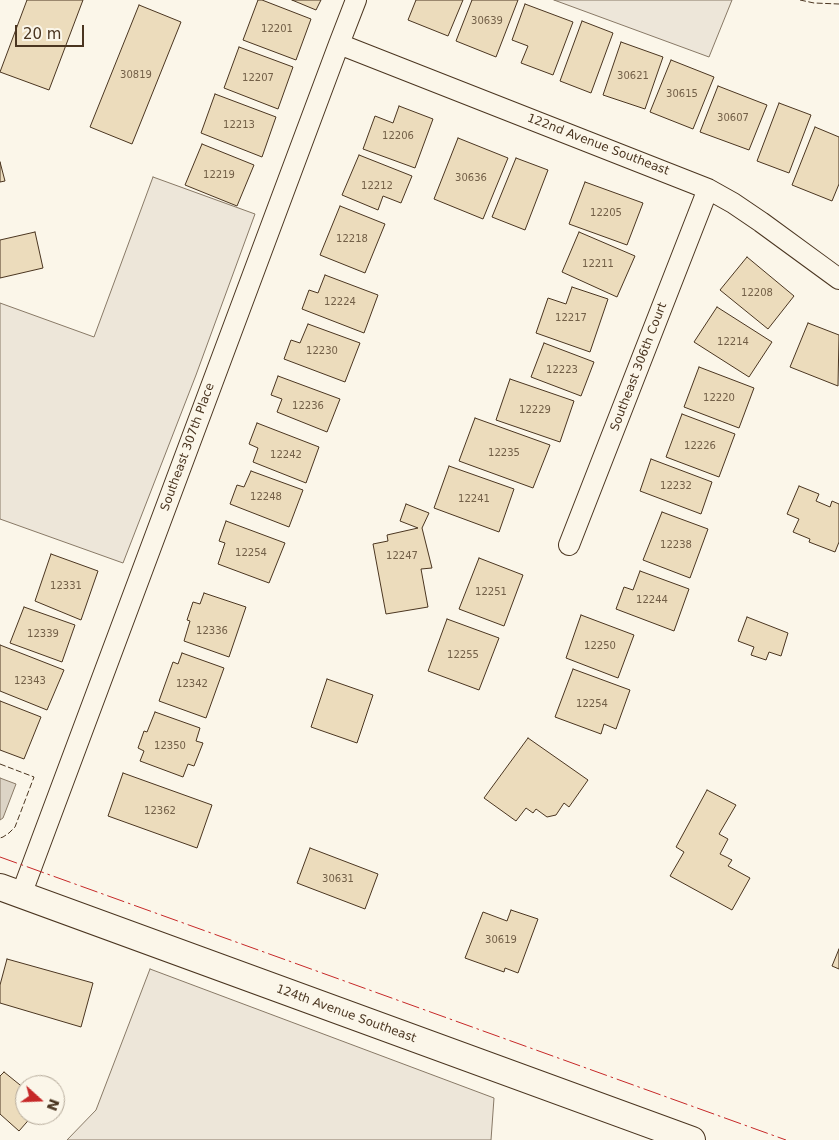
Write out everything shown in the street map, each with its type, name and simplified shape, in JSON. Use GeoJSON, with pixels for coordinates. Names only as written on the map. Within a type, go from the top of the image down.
{"type":"FeatureCollection","features":[{"type":"Feature","properties":{"kind":"street","name":"Southeast 307th Place"},"geometry":{"type":"LineString","coordinates":[[11,891],[356,0]]}},
{"type":"Feature","properties":{"kind":"street","name":"122nd Avenue Southeast"},"geometry":{"type":"LineString","coordinates":[[339,44],[708,188],[761,222],[839,279]]}},
{"type":"Feature","properties":{"kind":"street","name":"Southeast 306th Court"},"geometry":{"type":"LineString","coordinates":[[569,545],[708,188]]}},
{"type":"Feature","properties":{"kind":"street","name":"124th Avenue Southeast"},"geometry":{"type":"LineString","coordinates":[[11,891],[692,1140]]}},
{"type":"Feature","properties":{"kind":"shaded area"},"geometry":{"type":"Polygon","coordinates":[[[554,0],[732,0],[709,57],[554,0]]]}},
{"type":"Feature","properties":{"kind":"shaded area"},"geometry":{"type":"Polygon","coordinates":[[[153,177],[255,214],[196,375],[123,563],[0,519],[0,303],[94,337],[153,177]]]}},
{"type":"Feature","properties":{"kind":"shaded area"},"geometry":{"type":"Polygon","coordinates":[[[0,778],[16,784],[3,818],[0,820],[0,778]]]}},
{"type":"Feature","properties":{"kind":"shaded area"},"geometry":{"type":"Polygon","coordinates":[[[150,969],[494,1098],[491,1140],[67,1140],[96,1110],[150,969]]]}},
{"type":"Feature","properties":{"kind":"building"},"geometry":{"type":"Polygon","coordinates":[[[27,0],[83,0],[49,90],[0,72],[27,0]]]}},
{"type":"Feature","properties":{"kind":"building"},"geometry":{"type":"Polygon","coordinates":[[[258,0],[311,19],[296,60],[243,40],[258,0]]]}},
{"type":"Feature","properties":{"kind":"building"},"geometry":{"type":"Polygon","coordinates":[[[292,0],[321,0],[316,10],[292,0]]]}},
{"type":"Feature","properties":{"kind":"building"},"geometry":{"type":"Polygon","coordinates":[[[416,0],[463,0],[448,36],[408,20],[416,0]]]}},
{"type":"Feature","properties":{"kind":"building"},"geometry":{"type":"Polygon","coordinates":[[[472,0],[518,0],[496,57],[456,41],[472,0]]]}},
{"type":"Feature","properties":{"kind":"building"},"geometry":{"type":"Polygon","coordinates":[[[525,4],[573,22],[553,75],[521,63],[528,46],[512,40],[525,4]]]}},
{"type":"Feature","properties":{"kind":"building"},"geometry":{"type":"Polygon","coordinates":[[[139,5],[181,22],[132,144],[90,127],[139,5]]]}},
{"type":"Feature","properties":{"kind":"building"},"geometry":{"type":"Polygon","coordinates":[[[582,21],[613,33],[591,93],[560,81],[582,21]]]}},
{"type":"Feature","properties":{"kind":"building"},"geometry":{"type":"Polygon","coordinates":[[[621,42],[663,57],[645,109],[603,95],[621,42]]]}},
{"type":"Feature","properties":{"kind":"building"},"geometry":{"type":"Polygon","coordinates":[[[239,47],[293,67],[278,109],[224,88],[239,47]]]}},
{"type":"Feature","properties":{"kind":"building"},"geometry":{"type":"Polygon","coordinates":[[[671,60],[714,77],[693,129],[650,112],[671,60]]]}},
{"type":"Feature","properties":{"kind":"building"},"geometry":{"type":"Polygon","coordinates":[[[718,86],[767,105],[749,150],[700,132],[718,86]]]}},
{"type":"Feature","properties":{"kind":"building"},"geometry":{"type":"Polygon","coordinates":[[[215,94],[276,117],[262,157],[201,133],[215,94]]]}},
{"type":"Feature","properties":{"kind":"building"},"geometry":{"type":"Polygon","coordinates":[[[779,103],[811,115],[789,173],[757,161],[779,103]]]}},
{"type":"Feature","properties":{"kind":"building"},"geometry":{"type":"Polygon","coordinates":[[[399,106],[433,119],[415,168],[363,149],[375,116],[393,123],[399,106]]]}},
{"type":"Feature","properties":{"kind":"building"},"geometry":{"type":"Polygon","coordinates":[[[815,127],[839,137],[839,184],[832,201],[792,185],[815,127]]]}},
{"type":"Feature","properties":{"kind":"building"},"geometry":{"type":"Polygon","coordinates":[[[458,138],[508,158],[483,219],[434,199],[458,138]]]}},
{"type":"Feature","properties":{"kind":"building"},"geometry":{"type":"Polygon","coordinates":[[[202,144],[254,165],[237,206],[185,185],[202,144]]]}},
{"type":"Feature","properties":{"kind":"building"},"geometry":{"type":"Polygon","coordinates":[[[359,155],[412,176],[401,203],[383,196],[378,210],[342,195],[359,155]]]}},
{"type":"Feature","properties":{"kind":"building"},"geometry":{"type":"Polygon","coordinates":[[[516,158],[548,170],[525,230],[492,217],[516,158]]]}},
{"type":"Feature","properties":{"kind":"building"},"geometry":{"type":"Polygon","coordinates":[[[0,162],[5,181],[0,182],[0,162]]]}},
{"type":"Feature","properties":{"kind":"building"},"geometry":{"type":"Polygon","coordinates":[[[585,182],[643,203],[627,245],[569,224],[585,182]]]}},
{"type":"Feature","properties":{"kind":"building"},"geometry":{"type":"Polygon","coordinates":[[[340,206],[385,224],[365,273],[320,255],[340,206]]]}},
{"type":"Feature","properties":{"kind":"building"},"geometry":{"type":"Polygon","coordinates":[[[35,232],[43,268],[0,278],[0,240],[35,232]]]}},
{"type":"Feature","properties":{"kind":"building"},"geometry":{"type":"Polygon","coordinates":[[[579,232],[635,256],[617,297],[562,272],[579,232]]]}},
{"type":"Feature","properties":{"kind":"building"},"geometry":{"type":"Polygon","coordinates":[[[747,257],[794,296],[768,329],[720,290],[747,257]]]}},
{"type":"Feature","properties":{"kind":"building"},"geometry":{"type":"Polygon","coordinates":[[[325,275],[378,295],[364,333],[302,309],[309,290],[318,293],[325,275]]]}},
{"type":"Feature","properties":{"kind":"building"},"geometry":{"type":"Polygon","coordinates":[[[572,287],[608,299],[590,352],[536,333],[548,298],[566,304],[572,287]]]}},
{"type":"Feature","properties":{"kind":"building"},"geometry":{"type":"Polygon","coordinates":[[[717,307],[772,342],[749,377],[694,342],[717,307]]]}},
{"type":"Feature","properties":{"kind":"building"},"geometry":{"type":"Polygon","coordinates":[[[808,323],[839,335],[838,386],[790,367],[808,323]]]}},
{"type":"Feature","properties":{"kind":"building"},"geometry":{"type":"Polygon","coordinates":[[[308,324],[360,343],[345,382],[284,359],[291,340],[300,343],[308,324]]]}},
{"type":"Feature","properties":{"kind":"building"},"geometry":{"type":"Polygon","coordinates":[[[544,343],[594,362],[581,396],[531,377],[544,343]]]}},
{"type":"Feature","properties":{"kind":"building"},"geometry":{"type":"Polygon","coordinates":[[[699,367],[754,388],[739,428],[684,407],[699,367]]]}},
{"type":"Feature","properties":{"kind":"building"},"geometry":{"type":"Polygon","coordinates":[[[278,376],[340,399],[327,432],[277,412],[282,399],[271,395],[278,376]]]}},
{"type":"Feature","properties":{"kind":"building"},"geometry":{"type":"Polygon","coordinates":[[[510,379],[574,401],[560,442],[496,420],[510,379]]]}},
{"type":"Feature","properties":{"kind":"building"},"geometry":{"type":"Polygon","coordinates":[[[682,414],[735,434],[719,477],[666,457],[682,414]]]}},
{"type":"Feature","properties":{"kind":"building"},"geometry":{"type":"Polygon","coordinates":[[[475,418],[550,445],[533,488],[459,461],[475,418]]]}},
{"type":"Feature","properties":{"kind":"building"},"geometry":{"type":"Polygon","coordinates":[[[257,423],[319,447],[306,483],[253,462],[258,448],[249,444],[257,423]]]}},
{"type":"Feature","properties":{"kind":"building"},"geometry":{"type":"Polygon","coordinates":[[[651,459],[712,482],[701,514],[640,491],[651,459]]]}},
{"type":"Feature","properties":{"kind":"building"},"geometry":{"type":"Polygon","coordinates":[[[449,466],[514,489],[499,532],[434,508],[449,466]]]}},
{"type":"Feature","properties":{"kind":"building"},"geometry":{"type":"Polygon","coordinates":[[[251,471],[303,490],[289,527],[230,504],[237,485],[244,487],[251,471]]]}},
{"type":"Feature","properties":{"kind":"building"},"geometry":{"type":"Polygon","coordinates":[[[799,486],[819,494],[816,501],[830,507],[832,501],[839,504],[839,542],[835,552],[809,542],[810,539],[793,532],[799,519],[787,514],[799,486]]]}},
{"type":"Feature","properties":{"kind":"building"},"geometry":{"type":"Polygon","coordinates":[[[406,504],[429,513],[422,528],[432,568],[421,569],[428,607],[386,614],[373,544],[388,541],[387,535],[418,528],[400,521],[406,504]]]}},
{"type":"Feature","properties":{"kind":"building"},"geometry":{"type":"Polygon","coordinates":[[[662,512],[708,529],[690,578],[643,560],[662,512]]]}},
{"type":"Feature","properties":{"kind":"building"},"geometry":{"type":"Polygon","coordinates":[[[226,521],[285,543],[269,583],[218,564],[225,543],[219,541],[226,521]]]}},
{"type":"Feature","properties":{"kind":"building"},"geometry":{"type":"Polygon","coordinates":[[[51,554],[98,571],[81,620],[35,601],[51,554]]]}},
{"type":"Feature","properties":{"kind":"building"},"geometry":{"type":"Polygon","coordinates":[[[479,558],[523,575],[504,626],[459,609],[479,558]]]}},
{"type":"Feature","properties":{"kind":"building"},"geometry":{"type":"Polygon","coordinates":[[[640,571],[689,589],[674,631],[616,609],[624,587],[633,590],[640,571]]]}},
{"type":"Feature","properties":{"kind":"building"},"geometry":{"type":"Polygon","coordinates":[[[204,593],[246,607],[229,657],[184,641],[190,621],[187,620],[193,602],[200,604],[204,593]]]}},
{"type":"Feature","properties":{"kind":"building"},"geometry":{"type":"Polygon","coordinates":[[[24,607],[75,625],[62,662],[10,643],[24,607]]]}},
{"type":"Feature","properties":{"kind":"building"},"geometry":{"type":"Polygon","coordinates":[[[581,615],[634,635],[618,678],[566,658],[581,615]]]}},
{"type":"Feature","properties":{"kind":"building"},"geometry":{"type":"Polygon","coordinates":[[[747,617],[788,633],[781,656],[769,652],[766,660],[751,655],[754,647],[738,641],[747,617]]]}},
{"type":"Feature","properties":{"kind":"building"},"geometry":{"type":"Polygon","coordinates":[[[447,619],[499,638],[479,690],[428,671],[447,619]]]}},
{"type":"Feature","properties":{"kind":"building"},"geometry":{"type":"Polygon","coordinates":[[[0,645],[64,670],[47,710],[0,691],[0,645]]]}},
{"type":"Feature","properties":{"kind":"building"},"geometry":{"type":"Polygon","coordinates":[[[182,653],[224,668],[206,718],[159,701],[173,662],[178,664],[182,653]]]}},
{"type":"Feature","properties":{"kind":"building"},"geometry":{"type":"Polygon","coordinates":[[[573,669],[630,690],[616,729],[604,724],[601,734],[555,717],[573,669]]]}},
{"type":"Feature","properties":{"kind":"building"},"geometry":{"type":"Polygon","coordinates":[[[327,679],[373,695],[357,743],[311,727],[327,679]]]}},
{"type":"Feature","properties":{"kind":"building"},"geometry":{"type":"Polygon","coordinates":[[[0,701],[41,717],[24,759],[0,750],[0,701]]]}},
{"type":"Feature","properties":{"kind":"building"},"geometry":{"type":"Polygon","coordinates":[[[155,712],[200,728],[196,741],[203,743],[194,766],[188,764],[183,777],[140,761],[144,751],[138,748],[144,731],[147,732],[155,712]]]}},
{"type":"Feature","properties":{"kind":"building"},"geometry":{"type":"Polygon","coordinates":[[[528,738],[588,780],[569,807],[564,803],[556,815],[547,817],[536,809],[533,813],[526,808],[516,821],[484,798],[528,738]]]}},
{"type":"Feature","properties":{"kind":"building"},"geometry":{"type":"Polygon","coordinates":[[[123,773],[212,805],[197,848],[108,816],[123,773]]]}},
{"type":"Feature","properties":{"kind":"building"},"geometry":{"type":"Polygon","coordinates":[[[707,790],[736,805],[719,834],[728,839],[720,854],[732,860],[728,866],[750,878],[732,910],[670,876],[684,852],[676,847],[707,790]]]}},
{"type":"Feature","properties":{"kind":"building"},"geometry":{"type":"Polygon","coordinates":[[[310,848],[378,874],[365,909],[297,883],[310,848]]]}},
{"type":"Feature","properties":{"kind":"building"},"geometry":{"type":"Polygon","coordinates":[[[511,910],[538,919],[518,973],[505,968],[504,972],[465,958],[483,912],[507,921],[511,910]]]}},
{"type":"Feature","properties":{"kind":"building"},"geometry":{"type":"Polygon","coordinates":[[[839,949],[839,969],[832,966],[839,949]]]}},
{"type":"Feature","properties":{"kind":"building"},"geometry":{"type":"Polygon","coordinates":[[[7,959],[93,983],[81,1027],[0,1003],[0,985],[7,959]]]}},
{"type":"Feature","properties":{"kind":"building"},"geometry":{"type":"Polygon","coordinates":[[[4,1072],[15,1081],[15,1125],[24,1125],[19,1131],[0,1114],[0,1076],[4,1072]]]}},
{"type":"Feature","properties":{"kind":"fence"},"geometry":{"type":"LineString","coordinates":[[800,0],[814,3],[839,4]]}},
{"type":"Feature","properties":{"kind":"fence"},"geometry":{"type":"LineString","coordinates":[[0,764],[34,777],[15,827],[0,838]]}},
{"type":"Feature","properties":{"kind":"power"},"geometry":{"type":"LineString","coordinates":[[0,857],[786,1140]]}}]}
